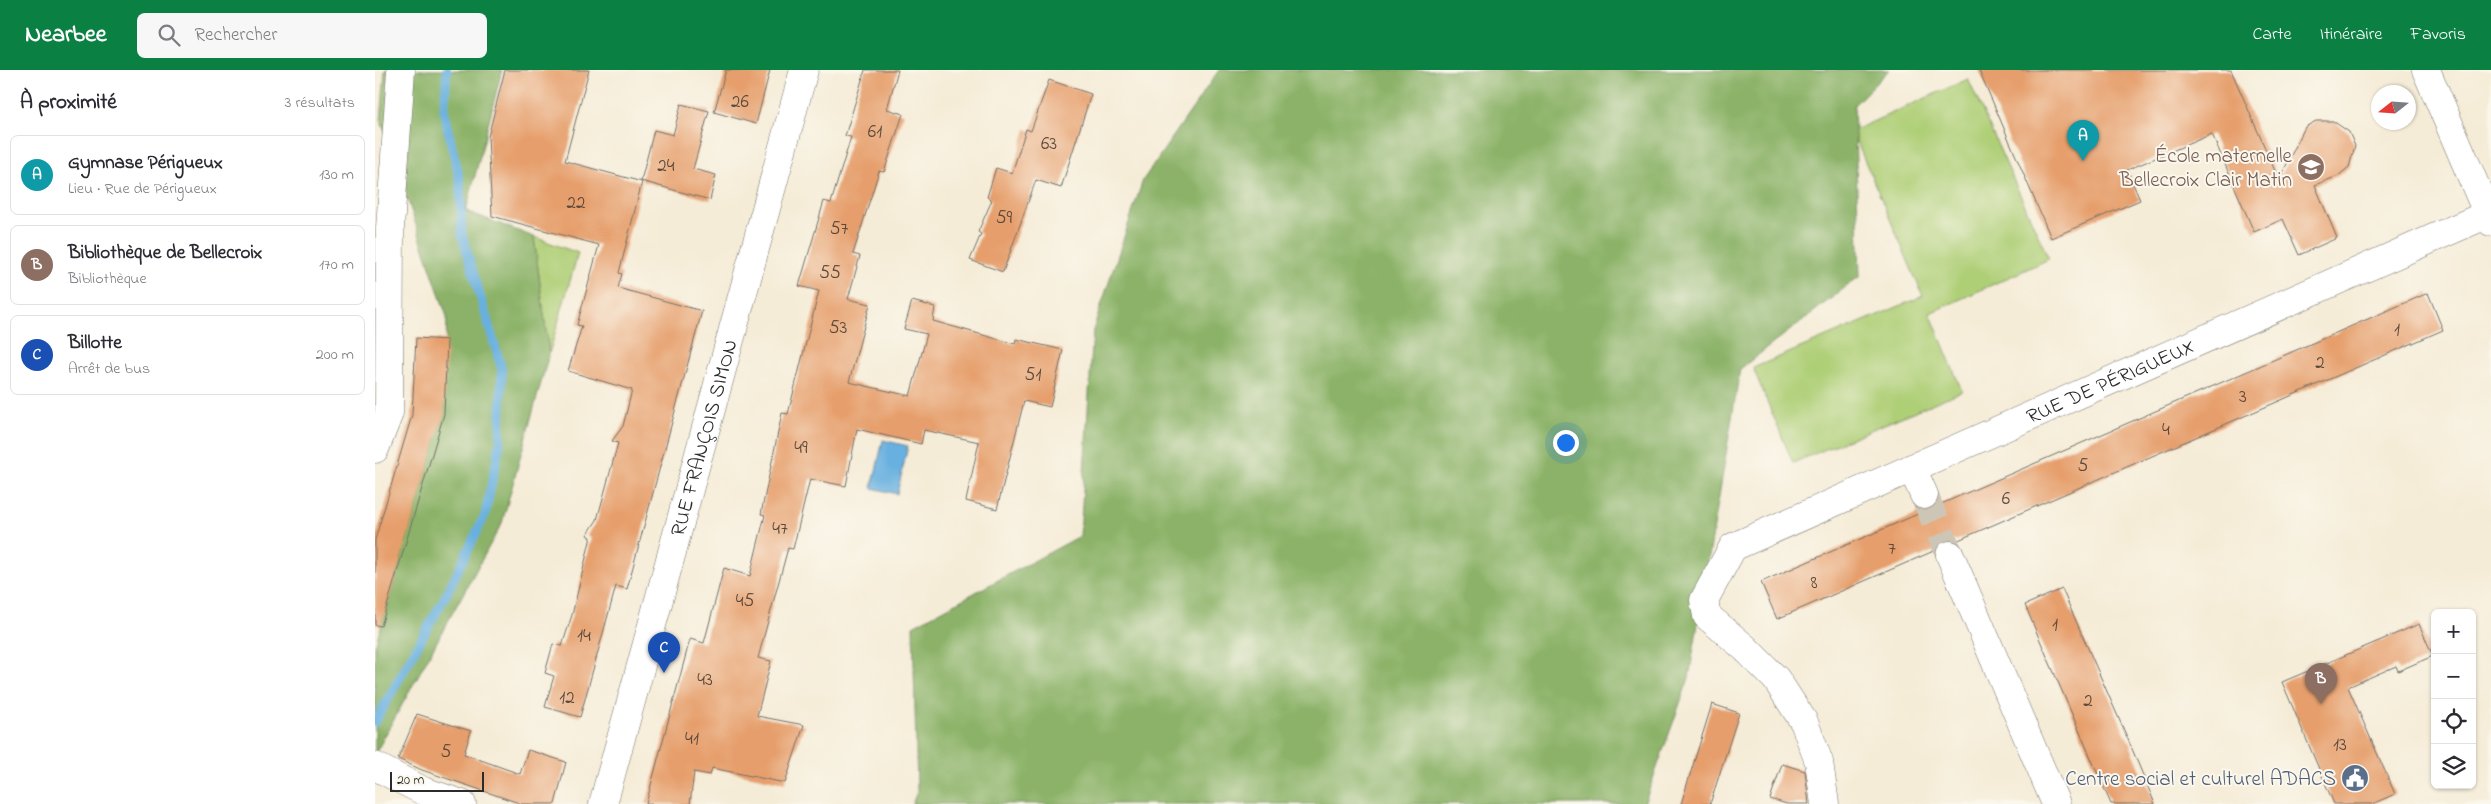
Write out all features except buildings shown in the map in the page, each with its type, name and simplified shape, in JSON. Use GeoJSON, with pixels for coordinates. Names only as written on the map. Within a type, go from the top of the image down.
{"type":"FeatureCollection","features":[{"type":"Feature","properties":{"kind":"street"},"geometry":{"type":"LineString","coordinates":[[375,449],[389,413],[390,228],[401,70]]}},
{"type":"Feature","properties":{"kind":"street","name":"RUE FRANÇOIS SIMON"},"geometry":{"type":"LineString","coordinates":[[603,804],[804,70]]}},
{"type":"Feature","properties":{"kind":"street"},"geometry":{"type":"LineString","coordinates":[[2426,70],[2489,218]]}},
{"type":"Feature","properties":{"kind":"street","name":"RUE DE PÉRIGUEUX"},"geometry":{"type":"LineString","coordinates":[[1825,804],[1819,762],[1805,722],[1776,679],[1745,648],[1707,616],[1704,600],[1733,547],[2489,218]]}},
{"type":"Feature","properties":{"kind":"street"},"geometry":{"type":"LineString","coordinates":[[1912,468],[1924,495]]}},
{"type":"Feature","properties":{"kind":"street"},"geometry":{"type":"LineString","coordinates":[[1950,555],[2056,804]]}},
{"type":"Feature","properties":{"kind":"street"},"geometry":{"type":"LineString","coordinates":[[375,766],[423,791],[461,804]]}},
{"type":"Feature","properties":{"kind":"green space"},"geometry":{"type":"Polygon","coordinates":[[[385,70],[502,70],[466,211],[534,237],[549,354],[502,523],[375,754],[375,646],[443,416],[447,317],[381,121],[385,70]]]}},
{"type":"Feature","properties":{"kind":"green space"},"geometry":{"type":"Polygon","coordinates":[[[1219,70],[1889,70],[1854,105],[1860,276],[1740,369],[1689,678],[1644,804],[912,804],[917,792],[913,626],[1080,536],[1093,330],[1143,180],[1219,70]]]}},
{"type":"Feature","properties":{"kind":"green space"},"geometry":{"type":"Polygon","coordinates":[[[1968,79],[2049,259],[1930,313],[1962,391],[1793,463],[1753,368],[1923,296],[1852,131],[1968,79]]]}},
{"type":"Feature","properties":{"kind":"green space"},"geometry":{"type":"Polygon","coordinates":[[[534,237],[578,253],[549,354],[534,237]]]}},
{"type":"Feature","properties":{"kind":"water"},"geometry":{"type":"Polygon","coordinates":[[[883,440],[908,446],[897,494],[872,488],[883,440]]]}},
{"type":"Feature","properties":{"kind":"waterway"},"geometry":{"type":"LineString","coordinates":[[375,722],[446,595],[485,515],[500,443],[502,370],[462,235],[460,181],[444,113],[447,70]]}},
{"type":"Feature","properties":{"kind":"tunnel"},"geometry":{"type":"LineString","coordinates":[[1924,495],[1950,555]]}},
{"type":"Feature","properties":{"kind":"place","name":"Gymnase Périgueux"},"geometry":{"type":"Point","coordinates":[2083,161]}},
{"type":"Feature","properties":{"kind":"place","name":"École maternelle Bellecroix Clair Matin"},"geometry":{"type":"Point","coordinates":[2311,167]}},
{"type":"Feature","properties":{"kind":"place","name":"Billotte"},"geometry":{"type":"Point","coordinates":[664,673]}},
{"type":"Feature","properties":{"kind":"place","name":"Bibliothèque de Bellecroix"},"geometry":{"type":"Point","coordinates":[2321,704]}},
{"type":"Feature","properties":{"kind":"place","name":"Centre social et culturel ADACS"},"geometry":{"type":"Point","coordinates":[2355,778]}}]}
